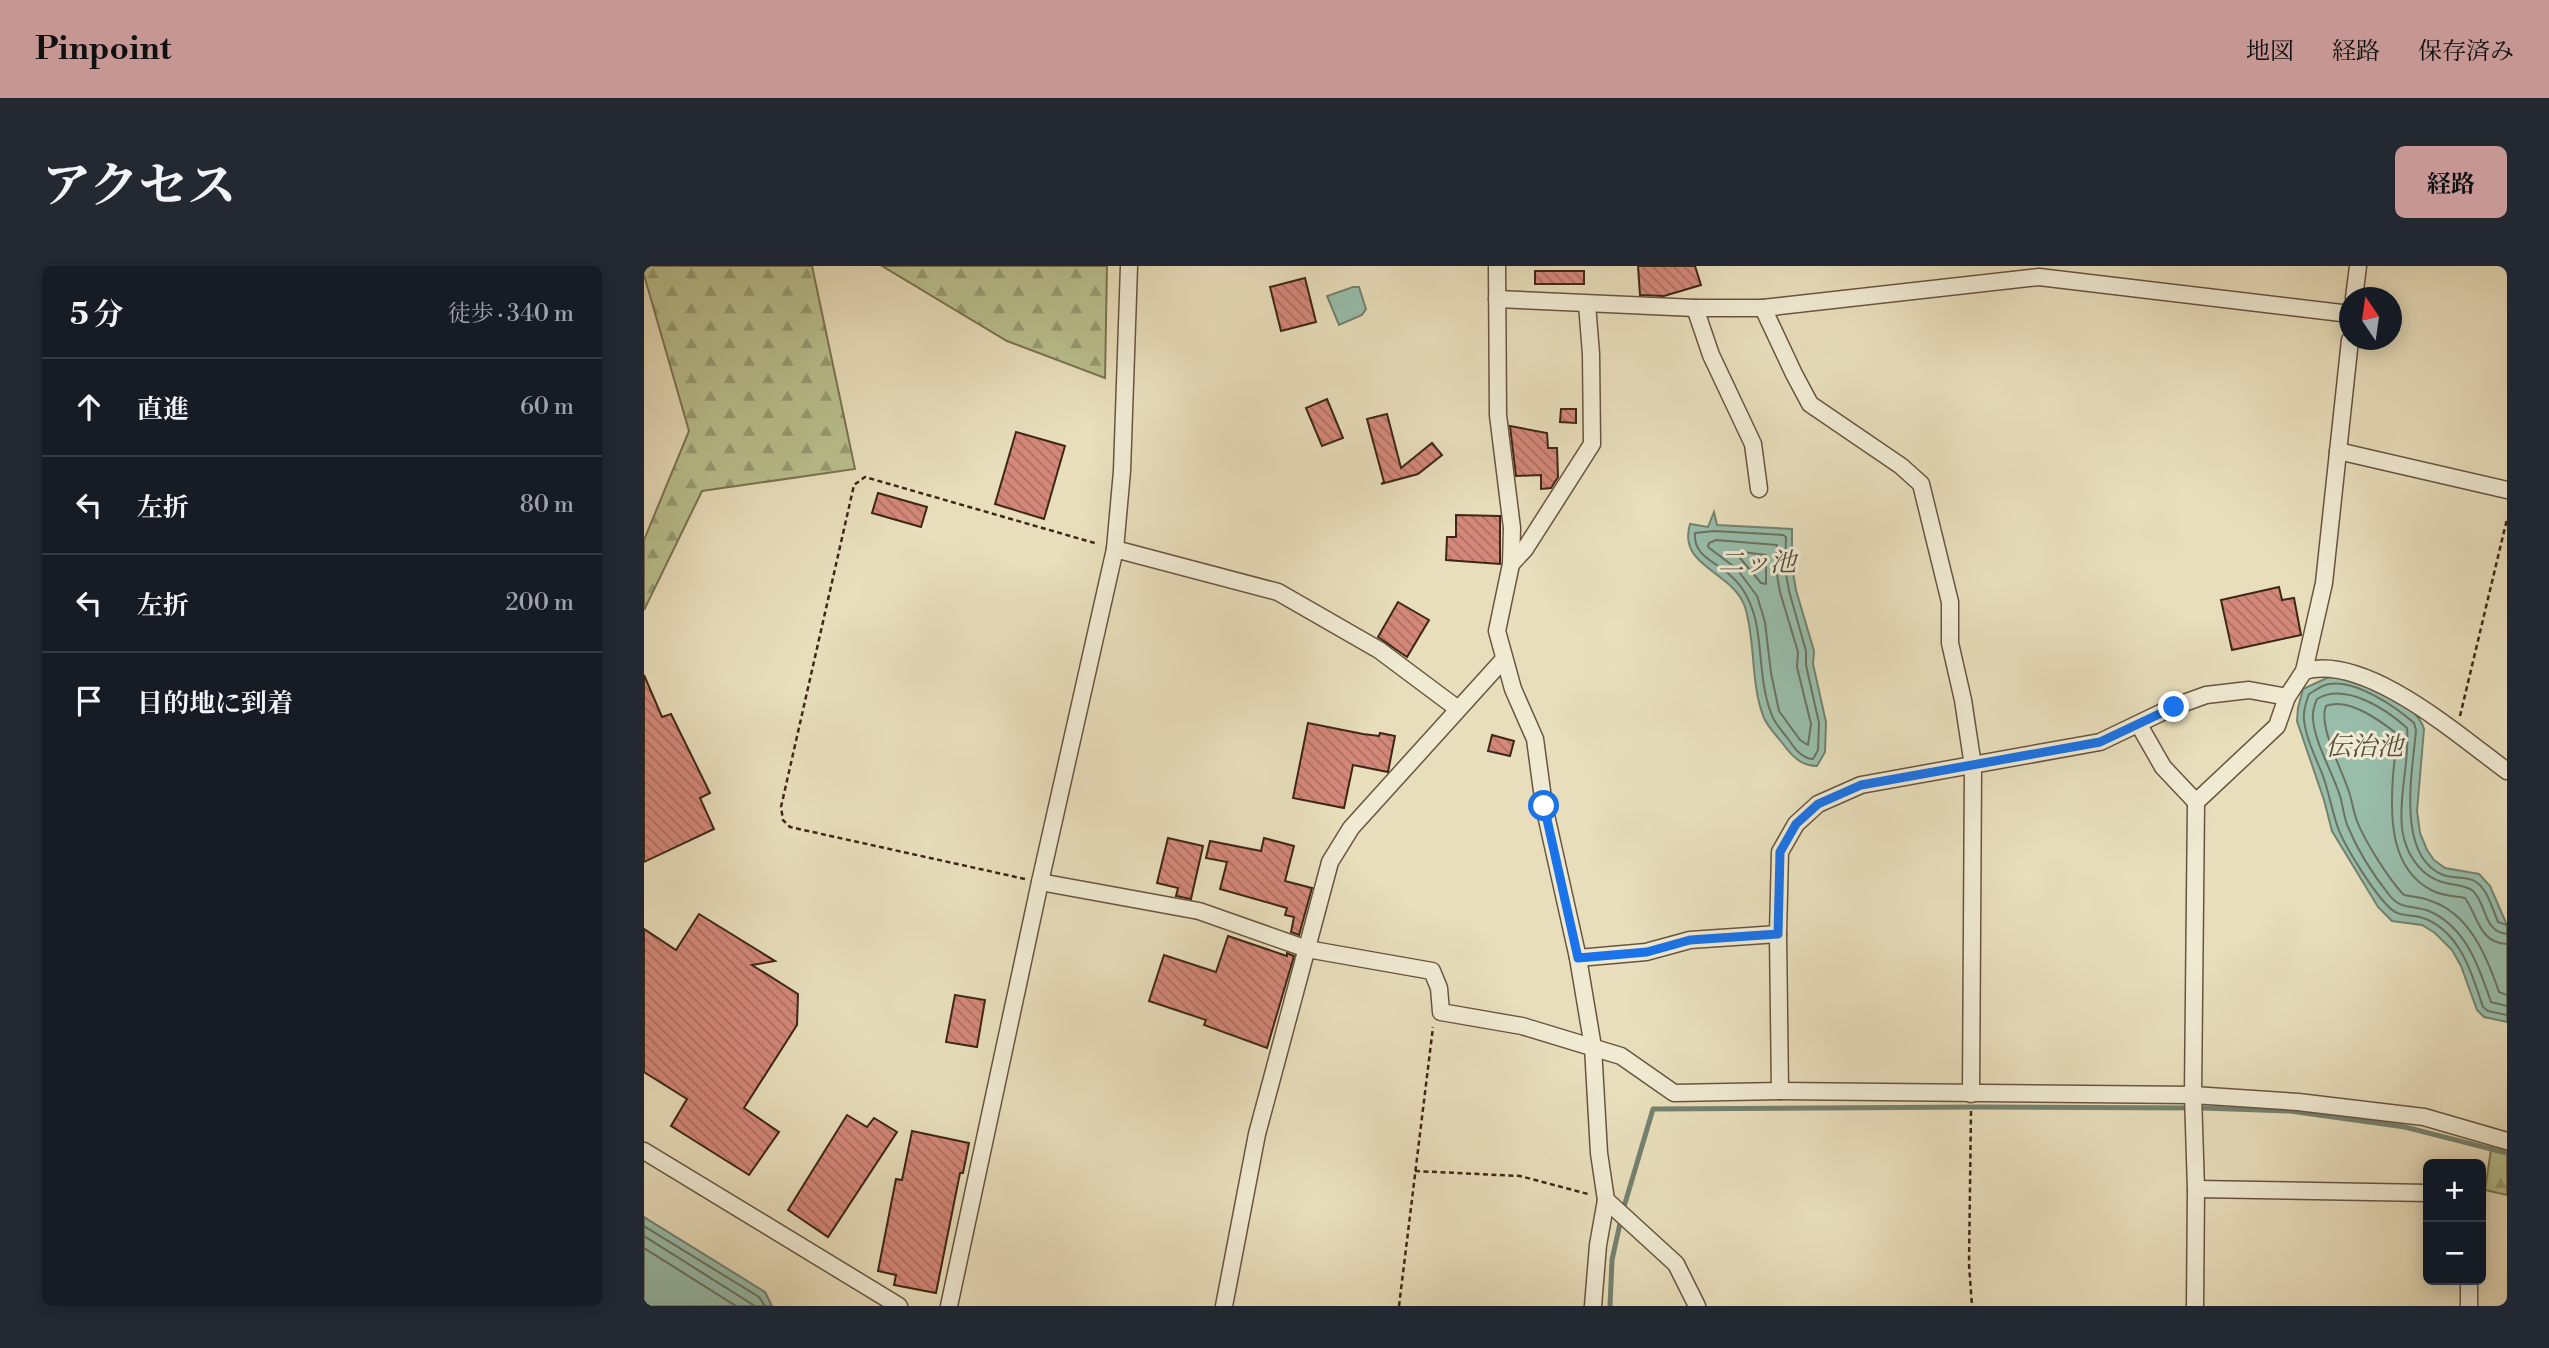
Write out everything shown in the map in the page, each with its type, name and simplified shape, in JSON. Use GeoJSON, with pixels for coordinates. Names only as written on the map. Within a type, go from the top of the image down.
{"type":"FeatureCollection","features":[{"type":"Feature","properties":{"kind":"street"},"geometry":{"type":"LineString","coordinates":[[950,1306],[1040,882],[1115,548],[1122,471],[1129,266]]}},
{"type":"Feature","properties":{"kind":"street"},"geometry":{"type":"LineString","coordinates":[[1497,266],[1498,415],[1512,528],[1511,564],[1497,631],[1503,660],[1535,739],[1544,806],[1578,958],[1593,1047],[1599,1153],[1606,1200],[1598,1245],[1593,1306]]}},
{"type":"Feature","properties":{"kind":"street"},"geometry":{"type":"LineString","coordinates":[[2355,287],[2358,266]]}},
{"type":"Feature","properties":{"kind":"street"},"geometry":{"type":"LineString","coordinates":[[1497,299],[1695,308],[1763,307],[2039,277],[2339,313]]}},
{"type":"Feature","properties":{"kind":"street"},"geometry":{"type":"LineString","coordinates":[[1511,564],[1525,549],[1592,444],[1591,354],[1587,304]]}},
{"type":"Feature","properties":{"kind":"street"},"geometry":{"type":"LineString","coordinates":[[1763,307],[1810,404],[1901,466],[1921,484],[1950,602],[1950,643],[1963,699],[1973,766],[1971,1094]]}},
{"type":"Feature","properties":{"kind":"street"},"geometry":{"type":"LineString","coordinates":[[1695,308],[1710,355],[1753,444],[1759,489]]}},
{"type":"Feature","properties":{"kind":"street"},"geometry":{"type":"LineString","coordinates":[[2196,802],[2277,726],[2287,697],[2304,671],[2324,583],[2349,350]]}},
{"type":"Feature","properties":{"kind":"street"},"geometry":{"type":"LineString","coordinates":[[2337,450],[2507,490]]}},
{"type":"Feature","properties":{"kind":"street"},"geometry":{"type":"LineString","coordinates":[[1115,548],[1278,592],[1379,650],[1458,709]]}},
{"type":"Feature","properties":{"kind":"street"},"geometry":{"type":"LineString","coordinates":[[1224,1306],[1257,1134],[1330,862],[1352,828],[1503,660]]}},
{"type":"Feature","properties":{"kind":"street"},"geometry":{"type":"LineString","coordinates":[[2304,671],[2327,667],[2366,678],[2403,696],[2451,728],[2463,740],[2507,771]]}},
{"type":"Feature","properties":{"kind":"street"},"geometry":{"type":"LineString","coordinates":[[1780,1091],[1780,852],[1796,824],[1818,804],[1861,785],[2100,742],[2206,695],[2249,690],[2287,697]]}},
{"type":"Feature","properties":{"kind":"street"},"geometry":{"type":"LineString","coordinates":[[2139,725],[2163,768],[2196,802],[2193,1095],[2196,1189],[2195,1306]]}},
{"type":"Feature","properties":{"kind":"street"},"geometry":{"type":"LineString","coordinates":[[1040,882],[1199,911],[1307,949],[1432,971],[1439,988],[1441,1012],[1522,1026],[1621,1056],[1674,1093],[1780,1091],[2193,1095],[2298,1101],[2424,1117],[2507,1141]]}},
{"type":"Feature","properties":{"kind":"street"},"geometry":{"type":"LineString","coordinates":[[1578,958],[1647,952],[1690,940],[1778,934]]}},
{"type":"Feature","properties":{"kind":"street"},"geometry":{"type":"LineString","coordinates":[[644,1151],[899,1306]]}},
{"type":"Feature","properties":{"kind":"street"},"geometry":{"type":"LineString","coordinates":[[2196,1189],[2423,1193]]}},
{"type":"Feature","properties":{"kind":"street"},"geometry":{"type":"LineString","coordinates":[[1606,1200],[1676,1264],[1697,1306]]}},
{"type":"Feature","properties":{"kind":"street"},"geometry":{"type":"LineString","coordinates":[[2469,1285],[2469,1306]]}},
{"type":"Feature","properties":{"kind":"path"},"geometry":{"type":"LineString","coordinates":[[1040,882],[790,827],[783,820],[781,807],[784,793],[854,485],[865,477],[1115,548]]}},
{"type":"Feature","properties":{"kind":"path"},"geometry":{"type":"LineString","coordinates":[[2451,728],[2460,715],[2507,519]]}},
{"type":"Feature","properties":{"kind":"path"},"geometry":{"type":"LineString","coordinates":[[1399,1306],[1433,1021],[1441,1012]]}},
{"type":"Feature","properties":{"kind":"path"},"geometry":{"type":"LineString","coordinates":[[1971,1094],[1969,1264],[1972,1306]]}},
{"type":"Feature","properties":{"kind":"path"},"geometry":{"type":"LineString","coordinates":[[1415,1171],[1520,1176],[1606,1200]]}},
{"type":"Feature","properties":{"kind":"green space"},"geometry":{"type":"Polygon","coordinates":[[[644,266],[812,266],[855,469],[702,491],[644,610],[644,540],[689,431],[644,275],[644,266]]]}},
{"type":"Feature","properties":{"kind":"green space"},"geometry":{"type":"Polygon","coordinates":[[[882,266],[1107,266],[1105,378],[1007,341],[882,266]]]}},
{"type":"Feature","properties":{"kind":"green space"},"geometry":{"type":"Polygon","coordinates":[[[2494,1130],[2507,1132],[2507,1195],[2486,1190],[2494,1130]]]}},
{"type":"Feature","properties":{"kind":"water"},"geometry":{"type":"Polygon","coordinates":[[[1359,287],[1366,309],[1362,315],[1339,325],[1327,296],[1359,287]]]}},
{"type":"Feature","properties":{"kind":"water","name":"二ッ池"},"geometry":{"type":"Polygon","coordinates":[[[1714,512],[1717,525],[1792,529],[1792,567],[1796,590],[1814,651],[1813,664],[1826,722],[1825,752],[1817,766],[1806,764],[1793,756],[1766,721],[1757,691],[1751,634],[1745,607],[1730,585],[1691,550],[1688,538],[1690,524],[1708,527],[1714,512]]]}},
{"type":"Feature","properties":{"kind":"water","name":"伝治池"},"geometry":{"type":"Polygon","coordinates":[[[2329,677],[2355,681],[2384,692],[2410,709],[2419,719],[2424,729],[2417,811],[2420,833],[2434,860],[2445,868],[2479,874],[2490,886],[2507,925],[2507,1022],[2484,1017],[2477,1010],[2461,966],[2452,950],[2435,933],[2422,925],[2392,921],[2378,907],[2332,831],[2297,721],[2303,689],[2329,677]]]}},
{"type":"Feature","properties":{"kind":"water"},"geometry":{"type":"Polygon","coordinates":[[[644,1217],[765,1292],[772,1306],[644,1306],[644,1217]]]}},
{"type":"Feature","properties":{"kind":"building"},"geometry":{"type":"Polygon","coordinates":[[[1638,266],[1695,266],[1701,285],[1664,296],[1640,295],[1638,266]]]}},
{"type":"Feature","properties":{"kind":"building"},"geometry":{"type":"Polygon","coordinates":[[[1535,271],[1584,271],[1584,284],[1535,284],[1535,271]]]}},
{"type":"Feature","properties":{"kind":"building"},"geometry":{"type":"Polygon","coordinates":[[[1305,278],[1316,322],[1281,331],[1270,287],[1305,278]]]}},
{"type":"Feature","properties":{"kind":"building"},"geometry":{"type":"Polygon","coordinates":[[[1327,399],[1343,438],[1322,446],[1306,408],[1327,399]]]}},
{"type":"Feature","properties":{"kind":"building"},"geometry":{"type":"Polygon","coordinates":[[[1561,409],[1576,409],[1576,423],[1560,422],[1561,409]]]}},
{"type":"Feature","properties":{"kind":"building"},"geometry":{"type":"Polygon","coordinates":[[[1387,414],[1401,468],[1432,443],[1442,455],[1418,474],[1381,484],[1384,482],[1367,419],[1387,414]]]}},
{"type":"Feature","properties":{"kind":"building"},"geometry":{"type":"Polygon","coordinates":[[[1510,426],[1547,433],[1548,448],[1557,448],[1558,477],[1551,488],[1541,489],[1541,475],[1516,476],[1510,426]]]}},
{"type":"Feature","properties":{"kind":"building"},"geometry":{"type":"Polygon","coordinates":[[[1016,432],[1065,446],[1044,519],[995,504],[1016,432]]]}},
{"type":"Feature","properties":{"kind":"building"},"geometry":{"type":"Polygon","coordinates":[[[878,493],[927,507],[921,527],[872,513],[878,493]]]}},
{"type":"Feature","properties":{"kind":"building"},"geometry":{"type":"Polygon","coordinates":[[[1456,515],[1500,516],[1500,564],[1446,560],[1447,537],[1456,537],[1456,515]]]}},
{"type":"Feature","properties":{"kind":"building"},"geometry":{"type":"Polygon","coordinates":[[[2279,587],[2282,600],[2294,598],[2301,635],[2232,650],[2221,600],[2279,587]]]}},
{"type":"Feature","properties":{"kind":"building"},"geometry":{"type":"Polygon","coordinates":[[[1398,602],[1429,620],[1407,657],[1378,637],[1398,602]]]}},
{"type":"Feature","properties":{"kind":"building"},"geometry":{"type":"Polygon","coordinates":[[[644,675],[662,717],[671,714],[710,793],[700,798],[714,829],[644,862],[644,675]]]}},
{"type":"Feature","properties":{"kind":"building"},"geometry":{"type":"Polygon","coordinates":[[[1308,723],[1363,734],[1395,736],[1388,772],[1353,765],[1344,808],[1293,798],[1308,723]]]}},
{"type":"Feature","properties":{"kind":"building"},"geometry":{"type":"Polygon","coordinates":[[[1492,735],[1514,741],[1510,756],[1488,751],[1492,735]]]}},
{"type":"Feature","properties":{"kind":"building"},"geometry":{"type":"Polygon","coordinates":[[[1168,838],[1203,846],[1191,899],[1176,896],[1178,888],[1157,883],[1168,838]]]}},
{"type":"Feature","properties":{"kind":"building"},"geometry":{"type":"Polygon","coordinates":[[[1264,838],[1294,846],[1285,881],[1312,888],[1299,935],[1291,932],[1294,917],[1285,915],[1287,908],[1220,889],[1227,862],[1206,858],[1210,841],[1261,851],[1264,838]]]}},
{"type":"Feature","properties":{"kind":"building"},"geometry":{"type":"Polygon","coordinates":[[[699,914],[775,961],[752,965],[798,994],[797,1025],[744,1108],[779,1132],[749,1175],[671,1126],[687,1099],[644,1072],[644,929],[676,950],[699,914]]]}},
{"type":"Feature","properties":{"kind":"building"},"geometry":{"type":"Polygon","coordinates":[[[1228,936],[1294,956],[1267,1048],[1204,1025],[1206,1020],[1149,1001],[1164,955],[1216,972],[1228,936]]]}},
{"type":"Feature","properties":{"kind":"building"},"geometry":{"type":"Polygon","coordinates":[[[955,995],[985,1000],[977,1047],[946,1042],[955,995]]]}},
{"type":"Feature","properties":{"kind":"building"},"geometry":{"type":"Polygon","coordinates":[[[847,1115],[867,1127],[874,1118],[897,1132],[828,1237],[788,1210],[847,1115]]]}},
{"type":"Feature","properties":{"kind":"building"},"geometry":{"type":"Polygon","coordinates":[[[912,1131],[969,1143],[963,1173],[960,1173],[936,1293],[894,1285],[896,1275],[878,1271],[896,1179],[902,1180],[912,1131]]]}},
{"type":"Feature","properties":{"kind":"waterway"},"geometry":{"type":"LineString","coordinates":[[1623,1210],[1653,1109],[1978,1107],[2290,1111],[2405,1127],[2507,1153]]}},
{"type":"Feature","properties":{"kind":"waterway"},"geometry":{"type":"LineString","coordinates":[[1610,1306],[1612,1260],[1621,1219]]}},
{"type":"Feature","properties":{"kind":"route"},"geometry":{"type":"LineString","coordinates":[[1544,806],[1578,958],[1647,952],[1690,940],[1778,934],[1780,852],[1796,824],[1818,804],[1861,785],[2100,742],[2174,707]]}}]}
